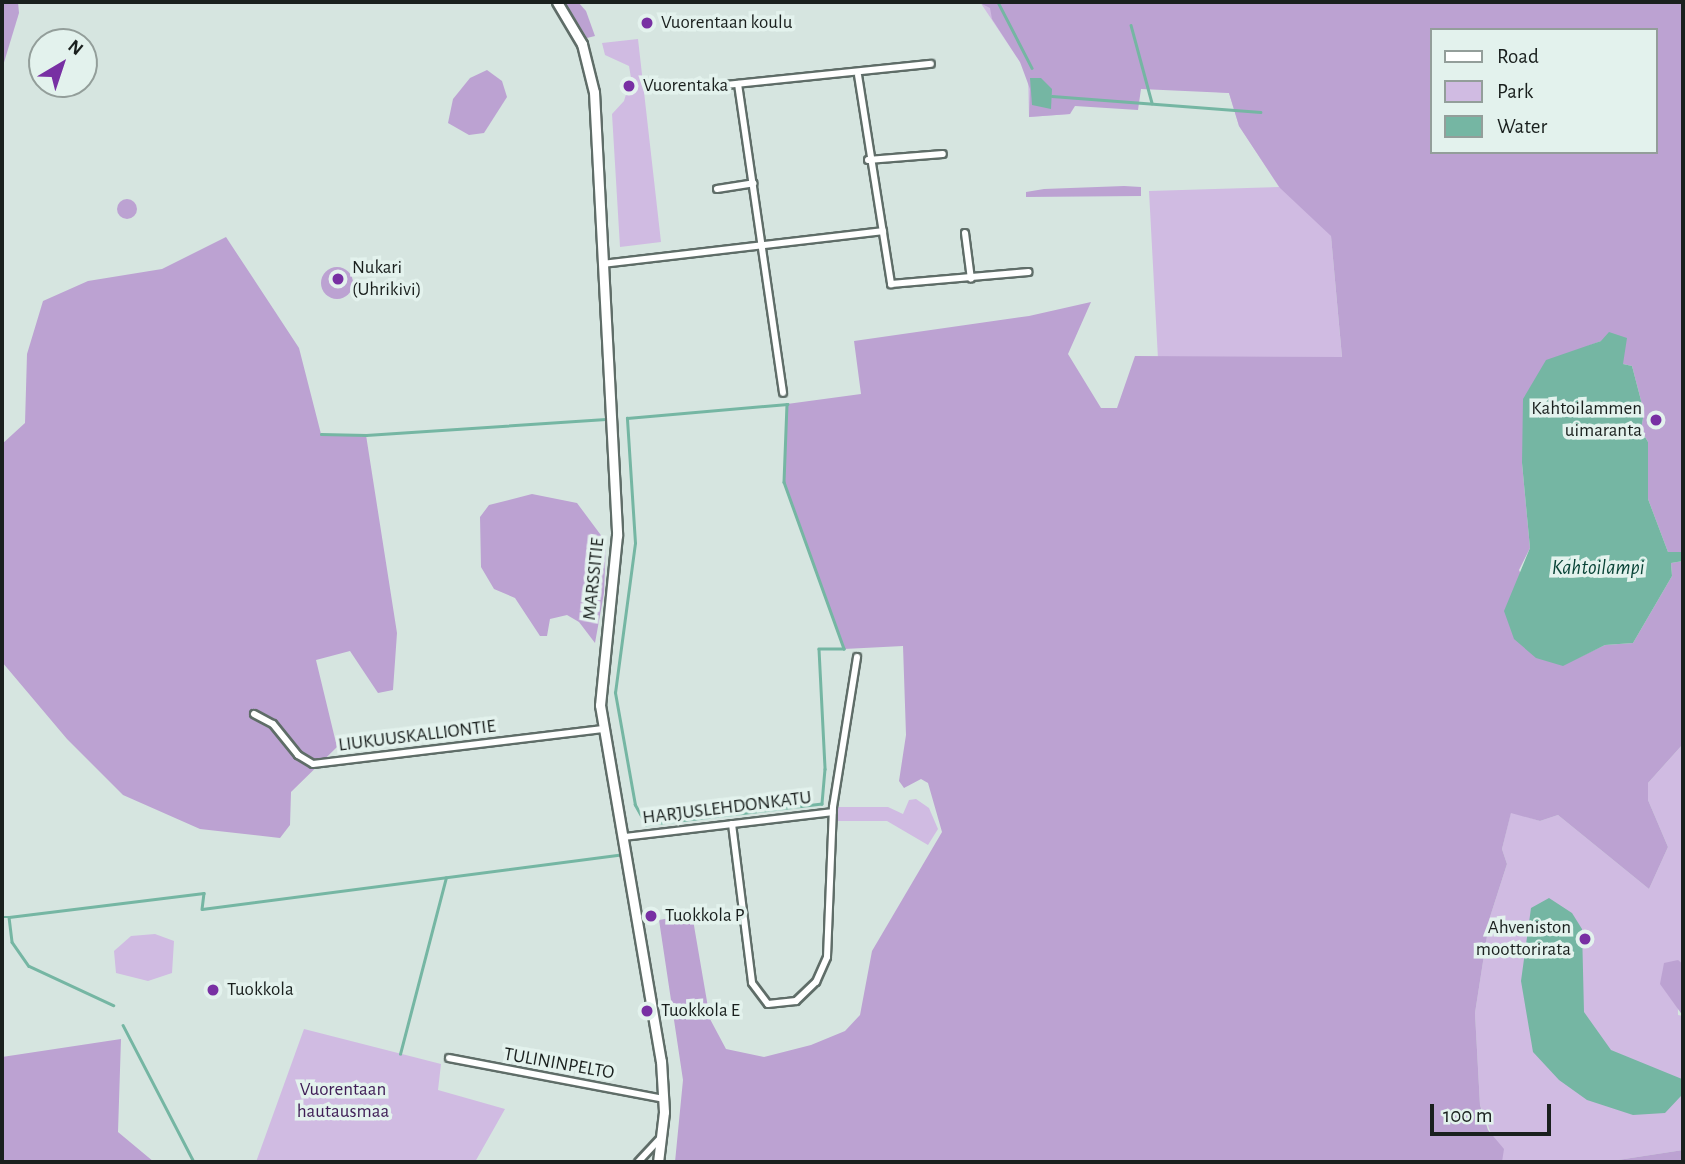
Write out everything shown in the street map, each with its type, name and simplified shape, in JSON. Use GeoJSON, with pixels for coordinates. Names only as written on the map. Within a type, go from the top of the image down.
{"type":"FeatureCollection","features":[{"type":"Feature","properties":{"kind":"main road","name":"MARSSITIE"},"geometry":{"type":"LineString","coordinates":[[557,2],[577,33],[590,67],[617,535],[600,671],[603,729],[656,1027],[663,1099],[658,1162]]}},
{"type":"Feature","properties":{"kind":"street"},"geometry":{"type":"LineString","coordinates":[[707,87],[858,75],[930,64]]}},
{"type":"Feature","properties":{"kind":"street"},"geometry":{"type":"LineString","coordinates":[[858,75],[868,160],[891,284],[1028,272]]}},
{"type":"Feature","properties":{"kind":"street"},"geometry":{"type":"LineString","coordinates":[[738,84],[764,244],[783,393]]}},
{"type":"Feature","properties":{"kind":"street"},"geometry":{"type":"LineString","coordinates":[[868,160],[943,153]]}},
{"type":"Feature","properties":{"kind":"street"},"geometry":{"type":"LineString","coordinates":[[717,189],[754,183]]}},
{"type":"Feature","properties":{"kind":"street"},"geometry":{"type":"LineString","coordinates":[[603,264],[883,231]]}},
{"type":"Feature","properties":{"kind":"street"},"geometry":{"type":"LineString","coordinates":[[965,233],[971,279]]}},
{"type":"Feature","properties":{"kind":"street"},"geometry":{"type":"LineString","coordinates":[[732,824],[752,983],[759,997],[779,1005],[809,992],[827,957],[834,812],[857,657]]}},
{"type":"Feature","properties":{"kind":"street","name":"LIUKUUSKALLIONTIE"},"geometry":{"type":"LineString","coordinates":[[254,714],[273,724],[299,755],[313,764],[603,729]]}},
{"type":"Feature","properties":{"kind":"street","name":"HARJUSLEHDONKATU"},"geometry":{"type":"LineString","coordinates":[[624,837],[834,812]]}},
{"type":"Feature","properties":{"kind":"street","name":"TULININPELTO"},"geometry":{"type":"LineString","coordinates":[[449,1058],[663,1099]]}},
{"type":"Feature","properties":{"kind":"street"},"geometry":{"type":"LineString","coordinates":[[638,1162],[661,1137]]}},
{"type":"Feature","properties":{"kind":"green space"},"geometry":{"type":"Polygon","coordinates":[[[980,2],[1280,2],[1331,236],[1342,358],[1158,359],[1149,191],[1279,187],[1239,126],[1229,93],[1075,81],[1070,114],[1029,117],[1028,74],[980,2]]]}},
{"type":"Feature","properties":{"kind":"green space"},"geometry":{"type":"Polygon","coordinates":[[[638,39],[661,242],[620,247],[612,114],[624,101],[631,78],[629,66],[605,55],[602,43],[638,39]]]}},
{"type":"Feature","properties":{"kind":"green space","name":"Ahveniston moottorirata"},"geometry":{"type":"Polygon","coordinates":[[[1683,744],[1683,964],[1677,960],[1678,1015],[1683,1016],[1683,1150],[1605,1162],[1502,1162],[1480,1105],[1475,1013],[1490,917],[1507,864],[1502,849],[1511,812],[1540,821],[1558,815],[1649,889],[1668,847],[1648,800],[1648,783],[1683,744]]]}},
{"type":"Feature","properties":{"kind":"green space"},"geometry":{"type":"Polygon","coordinates":[[[916,799],[929,808],[938,829],[928,845],[887,821],[834,821],[833,807],[888,807],[903,814],[909,800],[916,799]]]}},
{"type":"Feature","properties":{"kind":"green space"},"geometry":{"type":"Polygon","coordinates":[[[155,934],[174,941],[172,973],[148,981],[116,973],[114,951],[131,936],[155,934]]]}},
{"type":"Feature","properties":{"kind":"green space","name":"Vuorentaan hautausmaa"},"geometry":{"type":"Polygon","coordinates":[[[304,1029],[441,1064],[438,1090],[505,1109],[475,1162],[256,1162],[304,1029]]]}},
{"type":"Feature","properties":{"kind":"shaded area"},"geometry":{"type":"Polygon","coordinates":[[[2,2],[18,2],[19,13],[2,69],[2,2]]]}},
{"type":"Feature","properties":{"kind":"shaded area"},"geometry":{"type":"Polygon","coordinates":[[[565,2],[578,2],[586,11],[595,36],[587,38],[565,2]]]}},
{"type":"Feature","properties":{"kind":"shaded area"},"geometry":{"type":"Polygon","coordinates":[[[978,2],[1683,2],[1683,552],[1668,552],[1648,499],[1648,442],[1641,430],[1644,412],[1632,366],[1623,364],[1622,349],[1601,341],[1588,346],[1522,463],[1530,548],[1519,570],[1563,665],[1605,645],[1633,643],[1672,576],[1671,563],[1683,561],[1683,744],[1648,783],[1648,800],[1668,847],[1649,889],[1558,815],[1540,821],[1511,813],[1502,849],[1507,864],[1490,917],[1475,1013],[1480,1105],[1488,1130],[1504,1149],[1502,1162],[675,1162],[683,1080],[659,920],[692,914],[710,1019],[726,1049],[764,1057],[811,1045],[845,1031],[860,1015],[872,951],[942,832],[928,783],[921,779],[904,788],[899,781],[906,735],[903,646],[844,649],[784,482],[787,404],[861,394],[854,341],[1029,316],[1091,302],[1068,354],[1101,408],[1117,408],[1135,356],[1342,357],[1331,236],[1280,188],[1239,126],[1229,93],[1141,89],[1138,110],[1075,106],[1070,114],[1029,117],[1030,89],[1020,62],[992,19],[990,8],[978,2]]]}},
{"type":"Feature","properties":{"kind":"shaded area"},"geometry":{"type":"Polygon","coordinates":[[[487,70],[502,81],[507,97],[484,133],[469,135],[448,123],[453,99],[470,78],[487,70]]]}},
{"type":"Feature","properties":{"kind":"shaded area"},"geometry":{"type":"Polygon","coordinates":[[[1141,187],[1141,196],[1026,197],[1026,192],[1044,189],[1141,187]]]}},
{"type":"Feature","properties":{"kind":"shaded area"},"geometry":{"type":"Polygon","coordinates":[[[123,199],[131,199],[137,209],[131,219],[123,219],[117,213],[117,205],[123,199]]]}},
{"type":"Feature","properties":{"kind":"shaded area"},"geometry":{"type":"Polygon","coordinates":[[[226,237],[299,348],[321,434],[366,435],[397,633],[393,690],[378,693],[350,651],[316,660],[337,747],[291,792],[290,825],[280,838],[200,829],[123,795],[67,739],[2,662],[2,444],[25,423],[27,354],[43,301],[88,281],[162,269],[226,237]]]}},
{"type":"Feature","properties":{"kind":"shaded area"},"geometry":{"type":"Polygon","coordinates":[[[337,267],[348,272],[353,283],[348,294],[337,299],[326,294],[321,283],[326,272],[337,267]]]}},
{"type":"Feature","properties":{"kind":"shaded area"},"geometry":{"type":"Polygon","coordinates":[[[532,494],[577,503],[606,542],[604,593],[595,643],[579,622],[567,615],[550,619],[547,636],[540,636],[515,598],[494,589],[481,567],[480,517],[489,505],[532,494]]]}},
{"type":"Feature","properties":{"kind":"shaded area"},"geometry":{"type":"Polygon","coordinates":[[[1678,960],[1683,964],[1683,1016],[1660,984],[1664,963],[1678,960]]]}},
{"type":"Feature","properties":{"kind":"shaded area"},"geometry":{"type":"Polygon","coordinates":[[[121,1039],[118,1132],[154,1162],[2,1162],[2,1057],[121,1039]]]}},
{"type":"Feature","properties":{"kind":"shaded area"},"geometry":{"type":"Polygon","coordinates":[[[1683,1150],[1683,1162],[1605,1162],[1683,1150]]]}},
{"type":"Feature","properties":{"kind":"water"},"geometry":{"type":"Polygon","coordinates":[[[1030,78],[1041,78],[1052,89],[1051,109],[1032,105],[1030,78]]]}},
{"type":"Feature","properties":{"kind":"water","name":"Kahtoilampi"},"geometry":{"type":"Polygon","coordinates":[[[1609,332],[1627,338],[1623,364],[1632,366],[1644,412],[1641,430],[1648,442],[1648,499],[1668,552],[1683,552],[1683,561],[1671,563],[1672,576],[1633,643],[1605,645],[1563,666],[1536,658],[1514,639],[1504,611],[1530,548],[1522,463],[1523,399],[1546,360],[1601,341],[1609,332]]]}},
{"type":"Feature","properties":{"kind":"water"},"geometry":{"type":"Polygon","coordinates":[[[1549,898],[1572,913],[1582,929],[1584,1012],[1611,1050],[1682,1079],[1681,1096],[1665,1113],[1633,1115],[1587,1100],[1559,1080],[1533,1052],[1521,981],[1531,908],[1549,898]]]}},
{"type":"Feature","properties":{"kind":"waterway"},"geometry":{"type":"LineString","coordinates":[[998,2],[1032,68]]}},
{"type":"Feature","properties":{"kind":"waterway"},"geometry":{"type":"LineString","coordinates":[[1131,25],[1152,103]]}},
{"type":"Feature","properties":{"kind":"waterway"},"geometry":{"type":"LineString","coordinates":[[1052,96],[1260,112]]}},
{"type":"Feature","properties":{"kind":"waterway"},"geometry":{"type":"LineString","coordinates":[[787,404],[784,482],[844,649],[819,649],[825,769],[822,804],[646,825],[635,805],[615,693],[635,543],[627,418],[787,404]]}},
{"type":"Feature","properties":{"kind":"waterway"},"geometry":{"type":"LineString","coordinates":[[321,434],[366,435],[605,419]]}},
{"type":"Feature","properties":{"kind":"waterway"},"geometry":{"type":"LineString","coordinates":[[9,917],[204,893],[202,909],[619,855]]}},
{"type":"Feature","properties":{"kind":"waterway"},"geometry":{"type":"LineString","coordinates":[[400,1054],[446,878]]}},
{"type":"Feature","properties":{"kind":"waterway"},"geometry":{"type":"LineString","coordinates":[[2,917],[9,917],[12,942],[29,966],[113,1005]]}},
{"type":"Feature","properties":{"kind":"waterway"},"geometry":{"type":"LineString","coordinates":[[123,1025],[194,1162]]}},
{"type":"Feature","properties":{"kind":"place","name":"Vuorentaan koulu"},"geometry":{"type":"Point","coordinates":[647,23]}},
{"type":"Feature","properties":{"kind":"place","name":"Vuorentaka"},"geometry":{"type":"Point","coordinates":[629,86]}},
{"type":"Feature","properties":{"kind":"place","name":"Nukari (Uhrikivi)"},"geometry":{"type":"Point","coordinates":[338,279]}},
{"type":"Feature","properties":{"kind":"place","name":"Kahtoilammen uimaranta"},"geometry":{"type":"Point","coordinates":[1656,420]}},
{"type":"Feature","properties":{"kind":"place","name":"Tuokkola P"},"geometry":{"type":"Point","coordinates":[651,916]}},
{"type":"Feature","properties":{"kind":"place","name":"Ahveniston moottorirata"},"geometry":{"type":"Point","coordinates":[1585,939]}},
{"type":"Feature","properties":{"kind":"place","name":"Tuokkola"},"geometry":{"type":"Point","coordinates":[213,990]}},
{"type":"Feature","properties":{"kind":"place","name":"Tuokkola E"},"geometry":{"type":"Point","coordinates":[647,1011]}}]}
